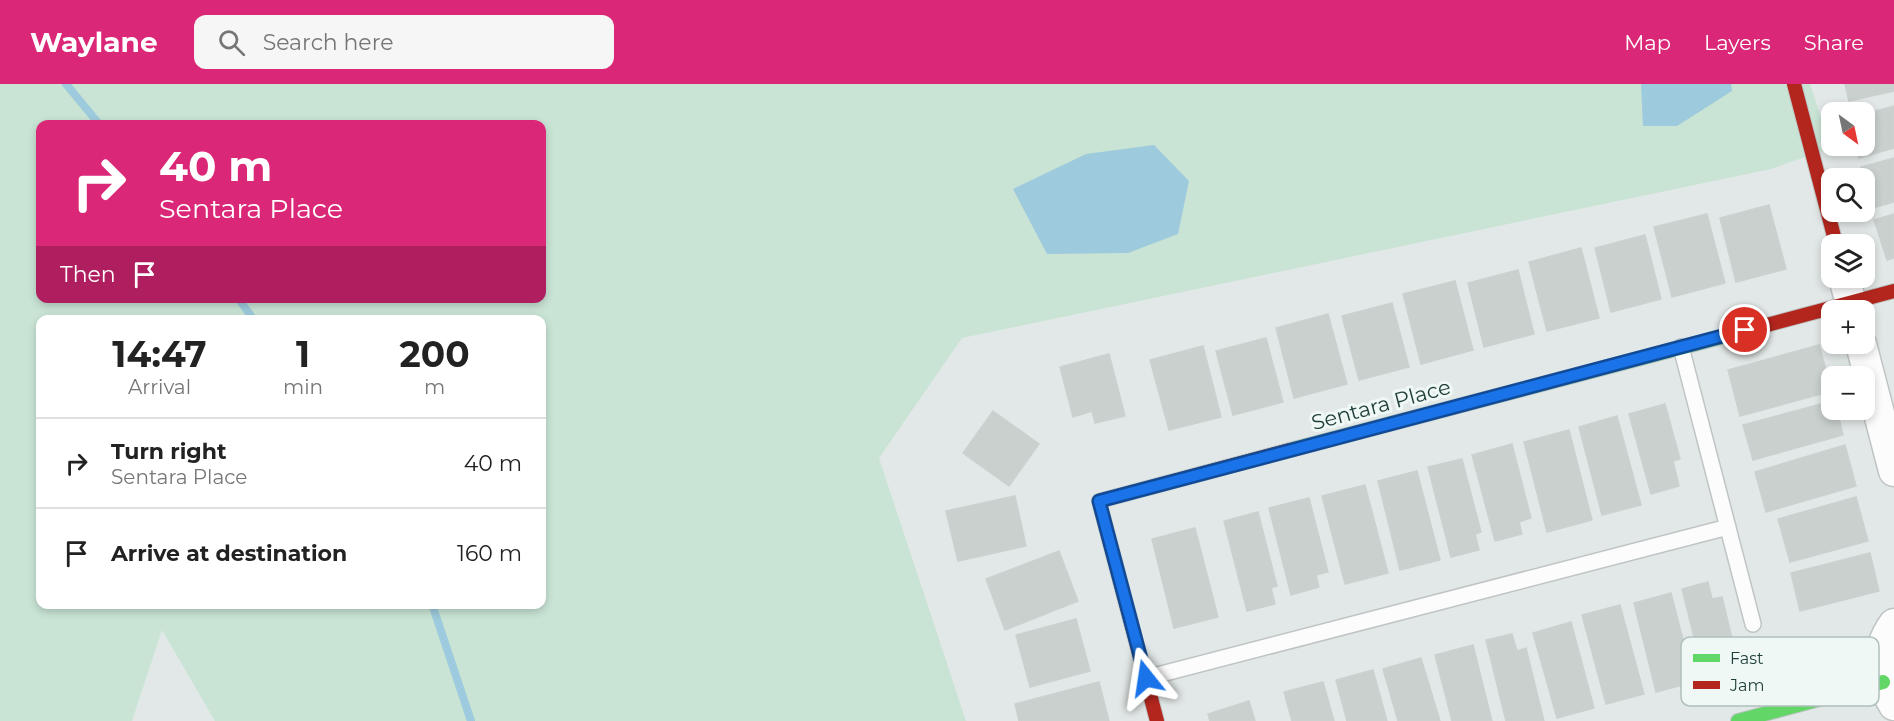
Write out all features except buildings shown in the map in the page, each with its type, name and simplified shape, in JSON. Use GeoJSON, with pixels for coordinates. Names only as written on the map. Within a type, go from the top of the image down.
{"type":"FeatureCollection","features":[{"type":"Feature","properties":{"kind":"street"},"geometry":{"type":"LineString","coordinates":[[1794,84],[1833,234]]}},
{"type":"Feature","properties":{"kind":"street","name":"Sentara Place"},"geometry":{"type":"LineString","coordinates":[[1157,721],[1099,501],[1681,347],[1849,297],[1894,291]]}},
{"type":"Feature","properties":{"kind":"street"},"geometry":{"type":"LineString","coordinates":[[1864,354],[1894,471]]}},
{"type":"Feature","properties":{"kind":"street"},"geometry":{"type":"LineString","coordinates":[[1888,693],[1880,658],[1884,641],[1894,624]]}},
{"type":"Feature","properties":{"kind":"street"},"geometry":{"type":"LineString","coordinates":[[1738,721],[1818,706]]}},
{"type":"Feature","properties":{"kind":"lane"},"geometry":{"type":"LineString","coordinates":[[1681,347],[1753,624]]}},
{"type":"Feature","properties":{"kind":"lane"},"geometry":{"type":"LineString","coordinates":[[1146,678],[1728,527]]}},
{"type":"Feature","properties":{"kind":"green space"},"geometry":{"type":"Polygon","coordinates":[[[0,84],[1810,84],[1821,118],[1821,152],[1771,169],[962,338],[879,458],[966,721],[215,721],[162,630],[132,721],[0,721],[0,84]]]}},
{"type":"Feature","properties":{"kind":"water"},"geometry":{"type":"Polygon","coordinates":[[[1641,84],[1731,84],[1732,91],[1677,126],[1643,126],[1641,84]]]}},
{"type":"Feature","properties":{"kind":"water"},"geometry":{"type":"Polygon","coordinates":[[[1154,145],[1189,181],[1178,234],[1128,253],[1047,254],[1013,189],[1086,154],[1154,145]]]}},
{"type":"Feature","properties":{"kind":"waterway"},"geometry":{"type":"LineString","coordinates":[[66,84],[96,120]]}},
{"type":"Feature","properties":{"kind":"waterway"},"geometry":{"type":"LineString","coordinates":[[242,303],[250,315]]}},
{"type":"Feature","properties":{"kind":"waterway"},"geometry":{"type":"LineString","coordinates":[[434,609],[471,721]]}},
{"type":"Feature","properties":{"kind":"traffic: fast"},"geometry":{"type":"LineString","coordinates":[[1290,450],[1752,329]]}},
{"type":"Feature","properties":{"kind":"traffic: fast"},"geometry":{"type":"LineString","coordinates":[[1879,683],[1883,682]]}},
{"type":"Feature","properties":{"kind":"traffic: fast"},"geometry":{"type":"LineString","coordinates":[[1738,721],[1794,706]]}},
{"type":"Feature","properties":{"kind":"traffic: jam"},"geometry":{"type":"LineString","coordinates":[[1794,84],[1833,234]]}},
{"type":"Feature","properties":{"kind":"traffic: jam"},"geometry":{"type":"LineString","coordinates":[[1752,329],[1894,291]]}},
{"type":"Feature","properties":{"kind":"traffic: jam"},"geometry":{"type":"LineString","coordinates":[[1157,721],[1099,501],[1290,450]]}},
{"type":"Feature","properties":{"kind":"route"},"geometry":{"type":"LineString","coordinates":[[1146,678],[1099,501],[1745,330]]}}]}
